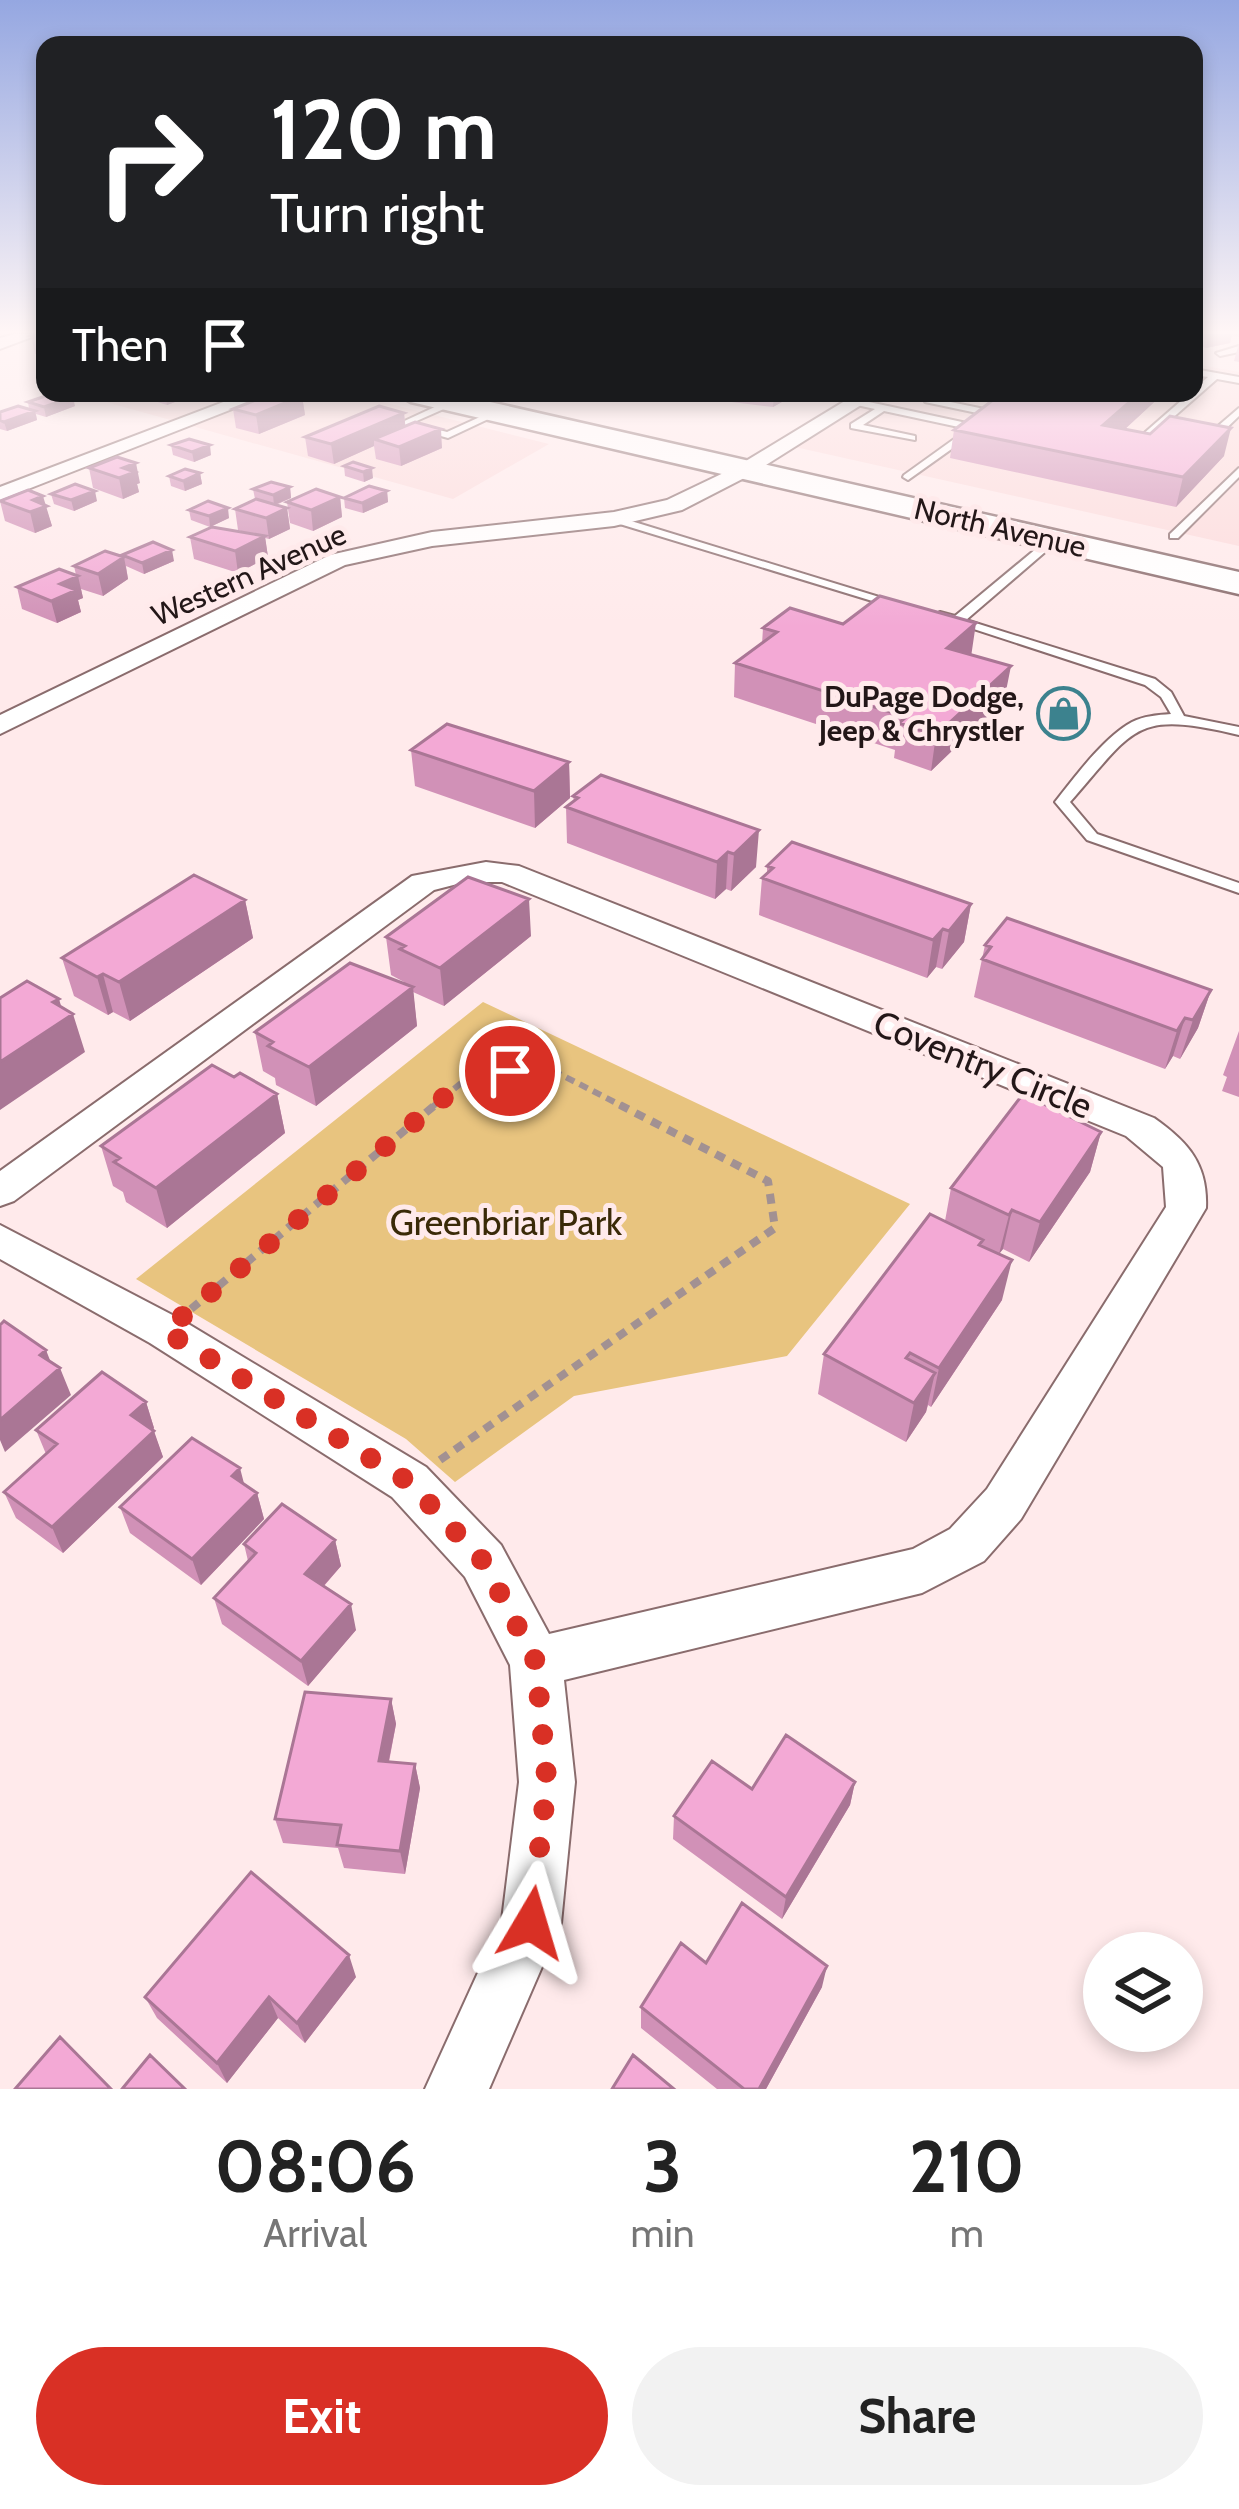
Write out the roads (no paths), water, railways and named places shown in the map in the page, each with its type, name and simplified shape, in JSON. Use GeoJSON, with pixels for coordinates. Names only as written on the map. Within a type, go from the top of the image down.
{"type":"FeatureCollection","features":[{"type":"Feature","properties":{"kind":"main road","name":"North Avenue"},"geometry":{"type":"LineString","coordinates":[[575,431],[1239,583]]}},
{"type":"Feature","properties":{"kind":"main road","name":"North Avenue"},"geometry":{"type":"LineString","coordinates":[[709,431],[1239,551]]}},
{"type":"Feature","properties":{"kind":"street"},"geometry":{"type":"LineString","coordinates":[[0,494],[163,431]]}},
{"type":"Feature","properties":{"kind":"street","name":"Western Avenue"},"geometry":{"type":"LineString","coordinates":[[0,726],[338,560],[432,539],[614,519],[674,505],[813,431]]}},
{"type":"Feature","properties":{"kind":"street","name":"Coventry Circle"},"geometry":{"type":"LineString","coordinates":[[0,1191],[423,883],[450,872],[482,869],[508,873],[1140,1127],[1174,1151],[1189,1178],[1186,1208],[1004,1504],[967,1545],[922,1570],[536,1662]]}},
{"type":"Feature","properties":{"kind":"street"},"geometry":{"type":"LineString","coordinates":[[0,1240],[165,1331],[409,1482],[483,1561],[536,1662],[547,1782],[531,1923],[457,2089]]}},
{"type":"Feature","properties":{"kind":"lane"},"geometry":{"type":"LineString","coordinates":[[878,431],[911,439]]}},
{"type":"Feature","properties":{"kind":"lane"},"geometry":{"type":"LineString","coordinates":[[908,476],[971,431]]}},
{"type":"Feature","properties":{"kind":"lane"},"geometry":{"type":"LineString","coordinates":[[1151,431],[1145,437],[1182,445]]}},
{"type":"Feature","properties":{"kind":"lane"},"geometry":{"type":"LineString","coordinates":[[1200,448],[1217,431]]}},
{"type":"Feature","properties":{"kind":"lane"},"geometry":{"type":"LineString","coordinates":[[1174,536],[1233,484],[1239,471]]}},
{"type":"Feature","properties":{"kind":"lane"},"geometry":{"type":"LineString","coordinates":[[614,519],[1150,682],[1166,694],[1178,715]]}},
{"type":"Feature","properties":{"kind":"lane"},"geometry":{"type":"LineString","coordinates":[[957,621],[1054,540]]}},
{"type":"Feature","properties":{"kind":"lane"},"geometry":{"type":"LineString","coordinates":[[1239,731],[1178,715],[1137,720],[1062,802],[1092,837],[1239,888]]}},
{"type":"Feature","properties":{"kind":"place","name":"DuPage Dodge, Jeep & Chrystler"},"geometry":{"type":"Point","coordinates":[1063,714]}},
{"type":"Feature","properties":{"kind":"park label","name":"Greenbriar Park"},"geometry":{"type":"Point","coordinates":[506,1222]}}]}
